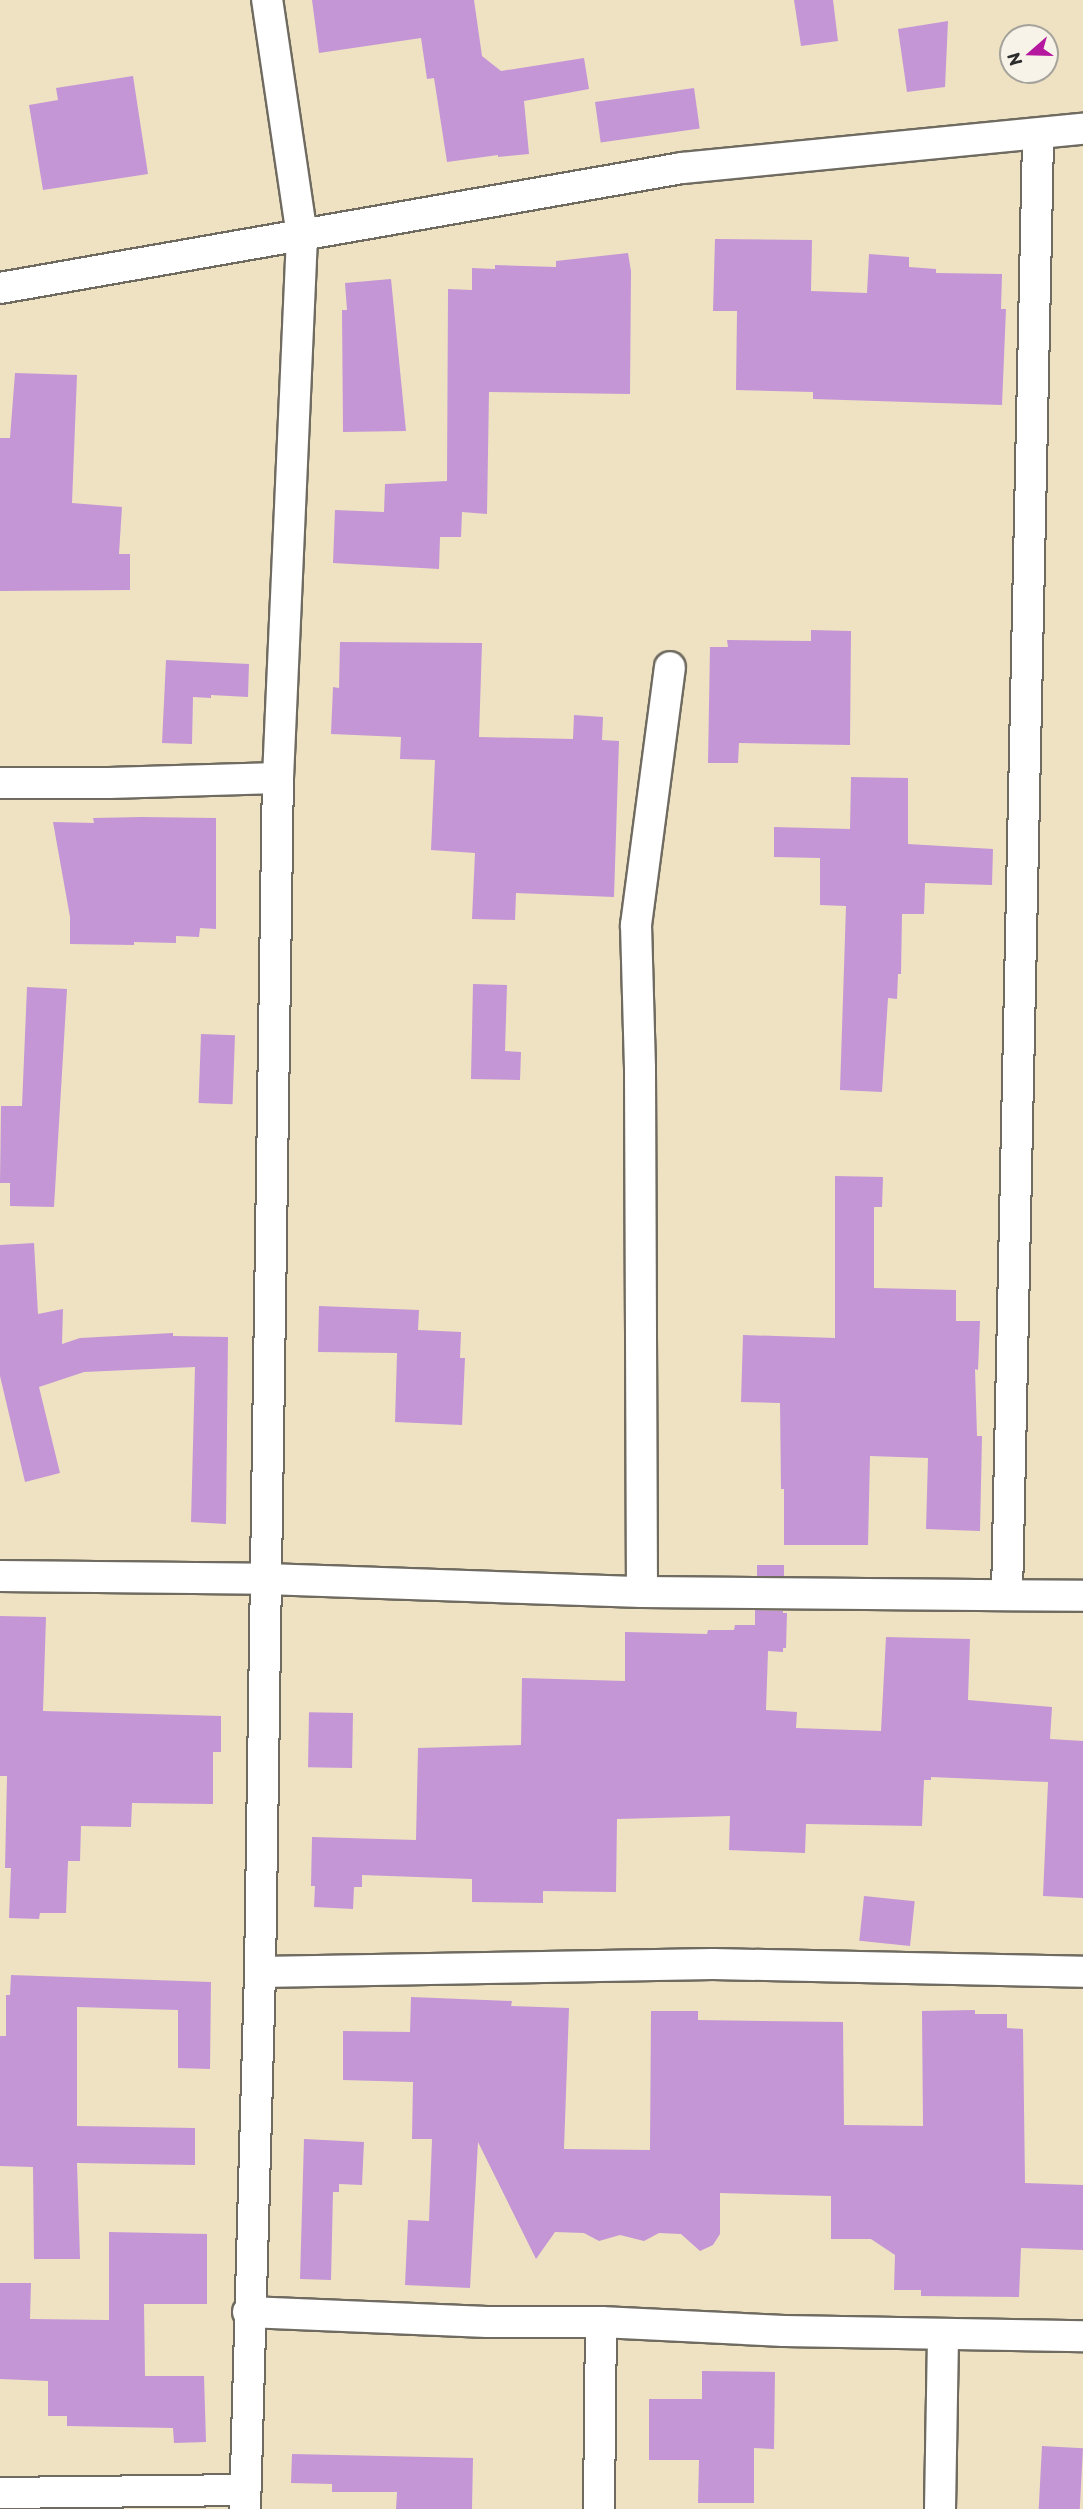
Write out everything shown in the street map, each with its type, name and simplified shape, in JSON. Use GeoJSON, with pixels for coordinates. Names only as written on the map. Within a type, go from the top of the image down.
{"type":"FeatureCollection","features":[{"type":"Feature","properties":{"kind":"street"},"geometry":{"type":"LineString","coordinates":[[0,2493],[245,2500],[248,2312],[260,1972],[278,778],[303,236],[267,0]]}},
{"type":"Feature","properties":{"kind":"street"},"geometry":{"type":"LineString","coordinates":[[0,288],[682,168],[1083,129]]}},
{"type":"Feature","properties":{"kind":"street"},"geometry":{"type":"LineString","coordinates":[[1007,1595],[1038,135]]}},
{"type":"Feature","properties":{"kind":"street"},"geometry":{"type":"LineString","coordinates":[[642,1592],[640,1068],[636,925],[670,667]]}},
{"type":"Feature","properties":{"kind":"street"},"geometry":{"type":"LineString","coordinates":[[0,783],[109,783],[278,778]]}},
{"type":"Feature","properties":{"kind":"street"},"geometry":{"type":"LineString","coordinates":[[0,1576],[266,1579],[642,1592],[1083,1596]]}},
{"type":"Feature","properties":{"kind":"street"},"geometry":{"type":"LineString","coordinates":[[260,1972],[713,1964],[1083,1972]]}},
{"type":"Feature","properties":{"kind":"street"},"geometry":{"type":"LineString","coordinates":[[248,2312],[487,2322],[601,2322],[943,2335],[1083,2336]]}},
{"type":"Feature","properties":{"kind":"street"},"geometry":{"type":"LineString","coordinates":[[599,2509],[601,2322]]}},
{"type":"Feature","properties":{"kind":"street"},"geometry":{"type":"LineString","coordinates":[[940,2509],[943,2335]]}},
{"type":"Feature","properties":{"kind":"building"},"geometry":{"type":"Polygon","coordinates":[[[312,0],[474,0],[482,56],[501,71],[584,58],[589,89],[524,101],[529,154],[498,157],[498,155],[447,162],[434,78],[427,79],[421,38],[319,53],[312,0]]]}},
{"type":"Feature","properties":{"kind":"building"},"geometry":{"type":"Polygon","coordinates":[[[794,0],[833,0],[838,41],[801,46],[794,0]]]}},
{"type":"Feature","properties":{"kind":"building"},"geometry":{"type":"Polygon","coordinates":[[[948,21],[945,87],[907,92],[898,29],[948,21]]]}},
{"type":"Feature","properties":{"kind":"building"},"geometry":{"type":"Polygon","coordinates":[[[133,76],[148,174],[43,190],[29,105],[58,100],[56,88],[133,76]]]}},
{"type":"Feature","properties":{"kind":"building"},"geometry":{"type":"Polygon","coordinates":[[[694,88],[700,129],[601,143],[595,102],[694,88]]]}},
{"type":"Feature","properties":{"kind":"building"},"geometry":{"type":"Polygon","coordinates":[[[715,239],[812,240],[811,291],[867,293],[869,254],[909,257],[909,267],[936,269],[936,273],[1002,274],[1001,309],[1006,309],[1002,405],[813,399],[813,392],[736,390],[737,311],[713,311],[715,239]]]}},
{"type":"Feature","properties":{"kind":"building"},"geometry":{"type":"Polygon","coordinates":[[[628,253],[631,271],[630,394],[489,392],[487,514],[462,512],[461,537],[440,537],[439,569],[333,563],[335,510],[384,512],[385,484],[447,481],[448,289],[472,290],[472,268],[495,269],[495,265],[556,267],[556,261],[628,253]]]}},
{"type":"Feature","properties":{"kind":"building"},"geometry":{"type":"Polygon","coordinates":[[[391,279],[406,431],[343,432],[342,310],[347,310],[345,283],[391,279]]]}},
{"type":"Feature","properties":{"kind":"building"},"geometry":{"type":"Polygon","coordinates":[[[15,373],[77,375],[72,503],[122,507],[119,554],[130,554],[130,590],[0,591],[0,438],[10,438],[15,373]]]}},
{"type":"Feature","properties":{"kind":"building"},"geometry":{"type":"Polygon","coordinates":[[[811,630],[851,631],[850,745],[739,743],[738,763],[708,763],[710,647],[728,647],[727,640],[811,641],[811,630]]]}},
{"type":"Feature","properties":{"kind":"building"},"geometry":{"type":"Polygon","coordinates":[[[340,642],[482,643],[479,737],[573,739],[574,715],[603,717],[602,740],[619,741],[614,897],[516,893],[515,920],[472,919],[475,853],[431,850],[435,760],[400,759],[401,737],[331,734],[333,687],[339,688],[340,642]]]}},
{"type":"Feature","properties":{"kind":"building"},"geometry":{"type":"Polygon","coordinates":[[[166,660],[249,664],[248,697],[211,695],[211,698],[193,697],[192,744],[162,743],[166,660]]]}},
{"type":"Feature","properties":{"kind":"building"},"geometry":{"type":"Polygon","coordinates":[[[851,777],[908,778],[908,844],[993,849],[992,885],[925,883],[924,914],[902,914],[901,974],[898,974],[897,999],[888,998],[882,1092],[840,1090],[846,906],[820,905],[820,858],[774,857],[774,827],[850,829],[851,777]]]}},
{"type":"Feature","properties":{"kind":"building"},"geometry":{"type":"Polygon","coordinates":[[[93,818],[216,818],[216,929],[200,928],[199,937],[176,936],[176,943],[70,944],[70,917],[53,822],[94,823],[93,818]]]}},
{"type":"Feature","properties":{"kind":"building"},"geometry":{"type":"Polygon","coordinates":[[[473,984],[507,985],[505,1051],[521,1052],[520,1080],[471,1079],[473,984]]]}},
{"type":"Feature","properties":{"kind":"building"},"geometry":{"type":"Polygon","coordinates":[[[27,987],[67,989],[54,1207],[10,1206],[10,1183],[0,1183],[1,1106],[22,1106],[27,987]]]}},
{"type":"Feature","properties":{"kind":"building"},"geometry":{"type":"Polygon","coordinates":[[[201,1034],[235,1035],[233,1104],[199,1103],[201,1034]]]}},
{"type":"Feature","properties":{"kind":"building"},"geometry":{"type":"Polygon","coordinates":[[[835,1176],[883,1177],[882,1207],[874,1207],[874,1288],[956,1290],[956,1321],[980,1321],[978,1370],[975,1369],[977,1436],[982,1436],[980,1531],[926,1529],[928,1458],[870,1456],[868,1545],[784,1545],[780,1403],[741,1402],[743,1335],[835,1338],[835,1176]]]}},
{"type":"Feature","properties":{"kind":"building"},"geometry":{"type":"Polygon","coordinates":[[[34,1243],[38,1314],[63,1309],[62,1344],[80,1338],[173,1333],[173,1336],[228,1337],[226,1524],[191,1522],[195,1367],[84,1372],[39,1387],[60,1473],[25,1482],[0,1376],[0,1245],[34,1243]]]}},
{"type":"Feature","properties":{"kind":"building"},"geometry":{"type":"Polygon","coordinates":[[[319,1306],[419,1310],[418,1330],[461,1332],[460,1358],[465,1358],[462,1425],[395,1422],[397,1353],[318,1352],[319,1306]]]}},
{"type":"Feature","properties":{"kind":"building"},"geometry":{"type":"Polygon","coordinates":[[[757,1565],[784,1565],[784,1576],[757,1576],[757,1565]]]}},
{"type":"Feature","properties":{"kind":"building"},"geometry":{"type":"Polygon","coordinates":[[[755,1610],[787,1613],[786,1648],[783,1648],[783,1652],[768,1651],[766,1710],[797,1712],[796,1728],[881,1731],[886,1637],[970,1639],[968,1700],[1052,1707],[1050,1739],[1083,1741],[1083,1898],[1043,1896],[1048,1782],[931,1777],[931,1780],[924,1780],[922,1826],[806,1824],[805,1853],[729,1850],[730,1816],[617,1819],[616,1892],[543,1891],[543,1903],[472,1902],[472,1879],[362,1875],[362,1887],[354,1887],[353,1909],[314,1907],[315,1886],[311,1886],[312,1837],[416,1840],[418,1748],[521,1745],[522,1678],[625,1681],[625,1632],[707,1634],[708,1630],[734,1630],[735,1625],[755,1625],[755,1610]]]}},
{"type":"Feature","properties":{"kind":"building"},"geometry":{"type":"Polygon","coordinates":[[[0,1616],[46,1617],[43,1711],[221,1716],[221,1752],[213,1752],[213,1804],[132,1803],[131,1827],[81,1826],[80,1861],[68,1861],[66,1913],[40,1913],[39,1919],[9,1918],[11,1868],[5,1868],[7,1776],[0,1776],[0,1616]]]}},
{"type":"Feature","properties":{"kind":"building"},"geometry":{"type":"Polygon","coordinates":[[[309,1712],[353,1713],[352,1768],[308,1767],[309,1712]]]}},
{"type":"Feature","properties":{"kind":"building"},"geometry":{"type":"Polygon","coordinates":[[[864,1896],[915,1901],[910,1946],[859,1941],[864,1896]]]}},
{"type":"Feature","properties":{"kind":"building"},"geometry":{"type":"Polygon","coordinates":[[[11,1975],[211,1982],[210,2069],[178,2068],[178,2010],[77,2007],[77,2126],[195,2128],[195,2165],[77,2163],[80,2259],[34,2259],[33,2167],[0,2166],[0,2036],[6,2036],[6,1995],[10,1995],[11,1975]]]}},
{"type":"Feature","properties":{"kind":"building"},"geometry":{"type":"Polygon","coordinates":[[[411,1997],[512,2001],[511,2006],[569,2008],[564,2149],[650,2150],[651,2011],[698,2011],[698,2020],[843,2022],[844,2125],[923,2126],[922,2011],[975,2010],[975,2014],[1007,2014],[1007,2028],[1023,2029],[1025,2183],[1083,2185],[1083,2250],[1021,2248],[1019,2297],[921,2296],[921,2290],[894,2290],[895,2255],[871,2239],[831,2239],[831,2196],[720,2193],[720,2234],[713,2245],[700,2251],[681,2234],[659,2233],[644,2241],[620,2235],[599,2241],[584,2233],[555,2232],[536,2259],[478,2142],[470,2288],[405,2285],[408,2220],[429,2221],[432,2139],[412,2139],[413,2082],[343,2080],[343,2031],[410,2032],[411,1997]]]}},
{"type":"Feature","properties":{"kind":"building"},"geometry":{"type":"Polygon","coordinates":[[[304,2139],[364,2142],[362,2185],[339,2184],[339,2192],[333,2192],[331,2280],[300,2279],[304,2139]]]}},
{"type":"Feature","properties":{"kind":"building"},"geometry":{"type":"Polygon","coordinates":[[[109,2232],[207,2234],[207,2304],[144,2304],[145,2376],[204,2376],[206,2442],[174,2443],[173,2428],[67,2426],[67,2416],[48,2416],[48,2381],[0,2379],[0,2283],[31,2283],[30,2319],[109,2320],[109,2232]]]}},
{"type":"Feature","properties":{"kind":"building"},"geometry":{"type":"Polygon","coordinates":[[[702,2371],[775,2372],[774,2449],[754,2448],[754,2503],[698,2503],[699,2460],[649,2460],[649,2399],[702,2399],[702,2371]]]}},
{"type":"Feature","properties":{"kind":"building"},"geometry":{"type":"Polygon","coordinates":[[[1042,2446],[1083,2448],[1080,2509],[1039,2509],[1042,2446]]]}},
{"type":"Feature","properties":{"kind":"building"},"geometry":{"type":"Polygon","coordinates":[[[292,2454],[473,2458],[472,2509],[396,2509],[397,2492],[332,2492],[332,2484],[291,2483],[292,2454]]]}}]}
